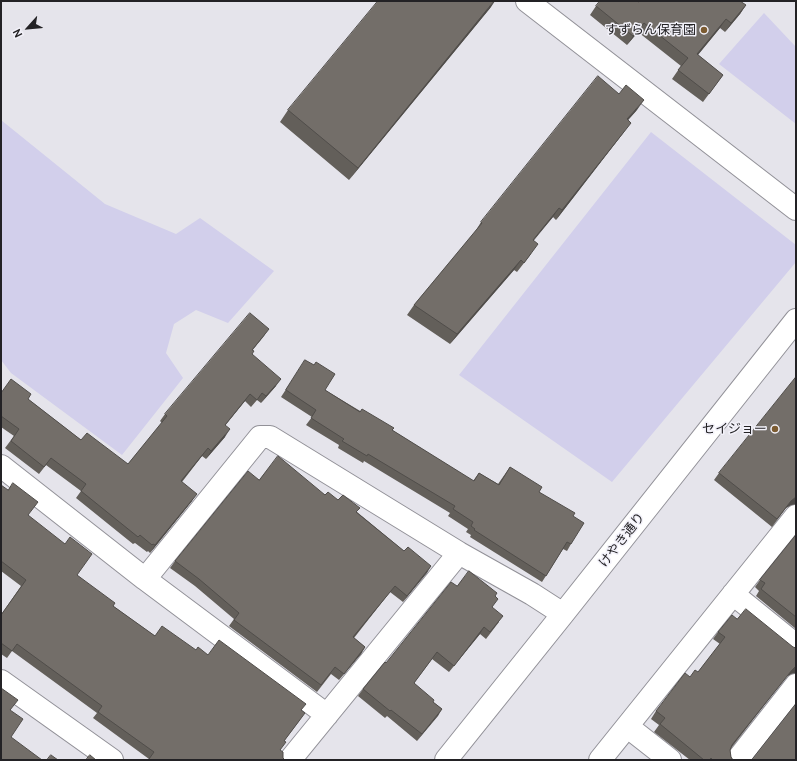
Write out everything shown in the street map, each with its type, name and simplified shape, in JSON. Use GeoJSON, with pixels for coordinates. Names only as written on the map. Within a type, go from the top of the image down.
{"type":"FeatureCollection","features":[{"type":"Feature","properties":{"kind":"street"},"geometry":{"type":"LineString","coordinates":[[527,1],[796,209]]}},
{"type":"Feature","properties":{"kind":"street","name":"けやき通り"},"geometry":{"type":"LineString","coordinates":[[446,760],[796,320]]}},
{"type":"Feature","properties":{"kind":"street"},"geometry":{"type":"LineString","coordinates":[[146,579],[260,437],[270,437],[459,553],[532,594],[563,614]]}},
{"type":"Feature","properties":{"kind":"street"},"geometry":{"type":"LineString","coordinates":[[1,466],[146,579],[327,715]]}},
{"type":"Feature","properties":{"kind":"street"},"geometry":{"type":"LineString","coordinates":[[600,760],[796,516]]}},
{"type":"Feature","properties":{"kind":"street"},"geometry":{"type":"LineString","coordinates":[[290,760],[459,553]]}},
{"type":"Feature","properties":{"kind":"street"},"geometry":{"type":"LineString","coordinates":[[733,594],[796,645]]}},
{"type":"Feature","properties":{"kind":"street"},"geometry":{"type":"LineString","coordinates":[[1,680],[112,760]]}},
{"type":"Feature","properties":{"kind":"street"},"geometry":{"type":"LineString","coordinates":[[737,760],[796,685]]}},
{"type":"Feature","properties":{"kind":"street"},"geometry":{"type":"LineString","coordinates":[[628,727],[670,760]]}},
{"type":"Feature","properties":{"kind":"shaded area"},"geometry":{"type":"Polygon","coordinates":[[[764,13],[796,47],[796,124],[719,64],[764,13]]]}},
{"type":"Feature","properties":{"kind":"shaded area"},"geometry":{"type":"Polygon","coordinates":[[[1,120],[105,204],[176,234],[200,218],[274,271],[228,323],[196,310],[174,324],[166,353],[183,378],[122,455],[11,373],[1,360],[1,120]]]}},
{"type":"Feature","properties":{"kind":"shaded area"},"geometry":{"type":"Polygon","coordinates":[[[651,132],[796,245],[796,262],[612,482],[459,375],[651,132]]]}},
{"type":"Feature","properties":{"kind":"building"},"geometry":{"type":"Polygon","coordinates":[[[378,1],[494,1],[358,168],[288,110],[378,1]]]}},
{"type":"Feature","properties":{"kind":"building"},"geometry":{"type":"Polygon","coordinates":[[[600,1],[740,1],[746,5],[731,23],[726,19],[697,54],[723,75],[709,94],[678,70],[688,58],[644,23],[633,36],[596,6],[600,1]]]}},
{"type":"Feature","properties":{"kind":"building"},"geometry":{"type":"Polygon","coordinates":[[[598,76],[619,94],[626,85],[644,100],[627,119],[631,123],[562,210],[559,208],[533,240],[538,244],[524,263],[521,260],[457,334],[414,305],[482,223],[481,222],[598,76]]]}},
{"type":"Feature","properties":{"kind":"building"},"geometry":{"type":"Polygon","coordinates":[[[250,313],[269,329],[252,350],[254,351],[252,354],[281,379],[266,396],[262,393],[257,400],[250,394],[225,425],[230,429],[211,451],[208,448],[181,481],[197,494],[155,545],[152,545],[140,535],[138,537],[81,491],[86,484],[51,458],[44,467],[11,441],[19,429],[1,416],[1,393],[11,379],[31,394],[28,399],[81,440],[87,433],[128,464],[167,416],[165,414],[250,313]]]}},
{"type":"Feature","properties":{"kind":"building"},"geometry":{"type":"Polygon","coordinates":[[[305,360],[314,365],[316,362],[335,374],[325,390],[360,412],[362,409],[394,428],[392,430],[474,481],[479,473],[499,485],[510,467],[542,487],[539,492],[575,513],[573,516],[584,523],[571,544],[567,542],[546,576],[474,530],[475,529],[471,526],[473,522],[453,509],[455,506],[368,454],[367,456],[342,441],[344,439],[311,418],[316,410],[286,390],[305,360]]]}},
{"type":"Feature","properties":{"kind":"building","name":"セイジョー"},"geometry":{"type":"Polygon","coordinates":[[[796,377],[796,497],[777,519],[719,473],[796,377]]]}},
{"type":"Feature","properties":{"kind":"building"},"geometry":{"type":"Polygon","coordinates":[[[278,456],[325,495],[328,492],[338,500],[343,495],[360,508],[356,512],[404,551],[408,547],[431,566],[407,596],[395,586],[353,637],[365,647],[344,674],[335,667],[321,685],[234,620],[239,613],[175,561],[248,471],[259,480],[278,456]]]}},
{"type":"Feature","properties":{"kind":"building"},"geometry":{"type":"Polygon","coordinates":[[[13,483],[38,502],[28,515],[65,544],[70,537],[92,554],[77,575],[115,603],[113,606],[155,636],[162,626],[196,650],[198,647],[208,655],[219,640],[306,704],[301,710],[305,713],[284,741],[286,742],[280,750],[283,752],[283,758],[285,760],[151,760],[149,759],[154,752],[98,712],[102,706],[17,644],[12,651],[1,643],[1,615],[26,580],[1,561],[1,485],[8,490],[13,483]]]}},
{"type":"Feature","properties":{"kind":"building"},"geometry":{"type":"Polygon","coordinates":[[[796,535],[796,617],[761,589],[765,583],[760,580],[796,535]]]}},
{"type":"Feature","properties":{"kind":"building"},"geometry":{"type":"Polygon","coordinates":[[[469,571],[497,593],[495,596],[498,599],[492,607],[503,616],[490,632],[484,627],[454,666],[437,652],[414,683],[442,709],[422,734],[363,689],[385,662],[386,663],[451,582],[457,586],[469,571]]]}},
{"type":"Feature","properties":{"kind":"building"},"geometry":{"type":"Polygon","coordinates":[[[746,609],[796,648],[796,666],[732,745],[730,750],[733,760],[713,760],[711,758],[709,760],[704,760],[660,724],[665,718],[656,711],[685,673],[690,677],[695,670],[698,672],[725,637],[718,632],[732,615],[737,619],[746,609]]]}},
{"type":"Feature","properties":{"kind":"building"},"geometry":{"type":"Polygon","coordinates":[[[1,688],[18,700],[10,710],[23,719],[11,737],[42,760],[1,760],[1,688]]]}},
{"type":"Feature","properties":{"kind":"building"},"geometry":{"type":"Polygon","coordinates":[[[796,704],[796,760],[752,760],[796,704]]]}},
{"type":"Feature","properties":{"kind":"building"},"geometry":{"type":"Polygon","coordinates":[[[51,755],[58,760],[47,760],[51,755]]]}},
{"type":"Feature","properties":{"kind":"building"},"geometry":{"type":"Polygon","coordinates":[[[90,755],[96,760],[86,760],[90,755]]]}},
{"type":"Feature","properties":{"kind":"place","name":"すずらん保育園"},"geometry":{"type":"Point","coordinates":[704,30]}},
{"type":"Feature","properties":{"kind":"place","name":"セイジョー"},"geometry":{"type":"Point","coordinates":[775,429]}}]}
